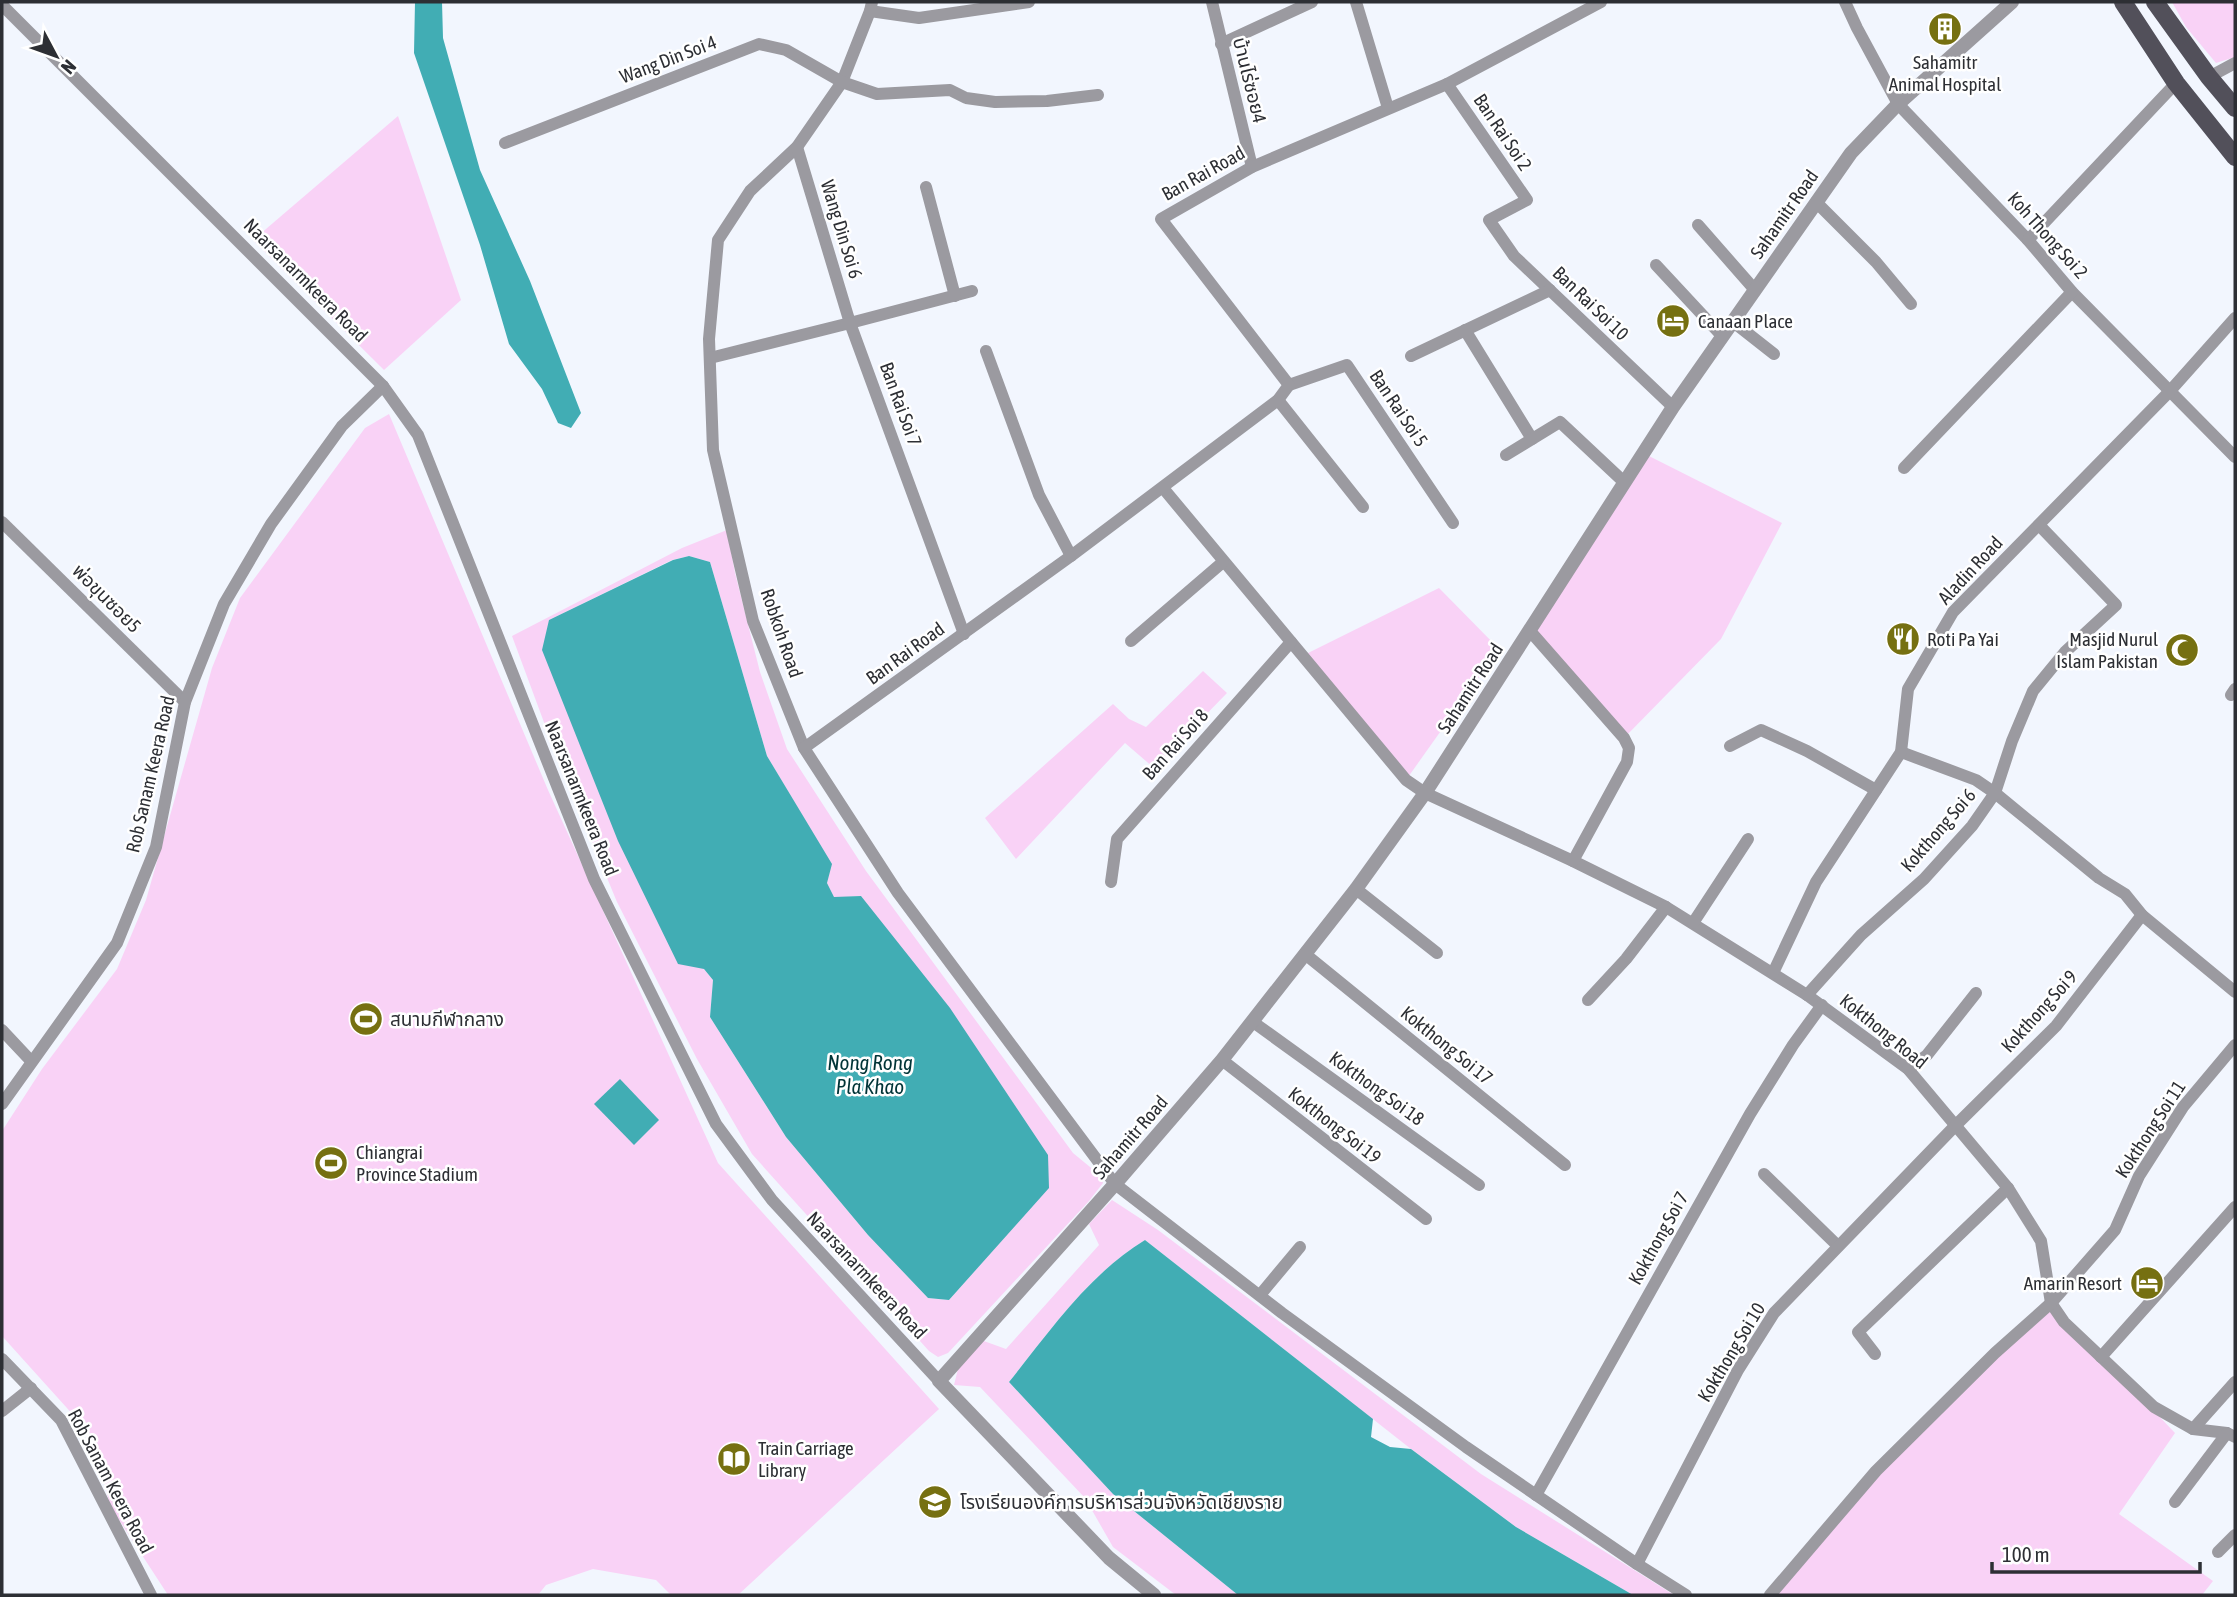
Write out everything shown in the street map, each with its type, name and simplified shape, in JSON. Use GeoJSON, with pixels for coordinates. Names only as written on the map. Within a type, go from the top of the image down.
{"type":"FeatureCollection","features":[{"type":"Feature","properties":{"kind":"main road"},"geometry":{"type":"LineString","coordinates":[[2123,2],[2176,83],[2235,157]]}},
{"type":"Feature","properties":{"kind":"main road"},"geometry":{"type":"LineString","coordinates":[[2155,2],[2235,108]]}},
{"type":"Feature","properties":{"kind":"street"},"geometry":{"type":"LineString","coordinates":[[871,7],[919,18],[1029,2]]}},
{"type":"Feature","properties":{"kind":"street","name":"บ้านไร่ซอย4"},"geometry":{"type":"LineString","coordinates":[[1212,2],[1252,167]]}},
{"type":"Feature","properties":{"kind":"street"},"geometry":{"type":"LineString","coordinates":[[1221,44],[1312,2]]}},
{"type":"Feature","properties":{"kind":"street"},"geometry":{"type":"LineString","coordinates":[[1356,2],[1388,108]]}},
{"type":"Feature","properties":{"kind":"street","name":"Ban Rai Road"},"geometry":{"type":"LineString","coordinates":[[804,748],[1163,488],[1278,400],[1289,385],[1161,219],[1252,167],[1447,84],[1601,2]]}},
{"type":"Feature","properties":{"kind":"street","name":"Koh Thong Soi 2"},"geometry":{"type":"LineString","coordinates":[[1846,2],[1898,104],[2028,240],[2072,292],[2235,457]]}},
{"type":"Feature","properties":{"kind":"street","name":"Sahamitr Road"},"geometry":{"type":"LineString","coordinates":[[939,1381],[1222,1060],[1356,889],[1425,793],[1673,407],[1851,153],[1898,104],[2012,2]]}},
{"type":"Feature","properties":{"kind":"street","name":"Naarsanarmkeera Road"},"geometry":{"type":"LineString","coordinates":[[2,5],[146,146],[383,386],[418,435],[594,879],[716,1124],[772,1200],[939,1381],[1109,1558],[1154,1595]]}},
{"type":"Feature","properties":{"kind":"street","name":"Robkoh Road"},"geometry":{"type":"LineString","coordinates":[[871,7],[842,82],[797,146],[750,191],[718,240],[709,339],[713,450],[753,621],[804,748],[898,893],[1115,1184],[1466,1447],[1686,1595]]}},
{"type":"Feature","properties":{"kind":"street","name":"Wang Din Soi 4"},"geometry":{"type":"LineString","coordinates":[[505,144],[759,44],[786,50],[842,82],[877,94],[950,90],[966,98],[995,102],[1047,101],[1098,95]]}},
{"type":"Feature","properties":{"kind":"street"},"geometry":{"type":"LineString","coordinates":[[2209,77],[2235,64]]}},
{"type":"Feature","properties":{"kind":"street"},"geometry":{"type":"LineString","coordinates":[[2028,240],[2176,83]]}},
{"type":"Feature","properties":{"kind":"street","name":"Ban Rai Soi 2"},"geometry":{"type":"LineString","coordinates":[[1447,84],[1527,200],[1489,220]]}},
{"type":"Feature","properties":{"kind":"street","name":"Wang Din Soi 6"},"geometry":{"type":"LineString","coordinates":[[797,146],[850,323]]}},
{"type":"Feature","properties":{"kind":"street"},"geometry":{"type":"LineString","coordinates":[[926,187],[955,296]]}},
{"type":"Feature","properties":{"kind":"street"},"geometry":{"type":"LineString","coordinates":[[1816,202],[1876,262],[1911,304]]}},
{"type":"Feature","properties":{"kind":"street","name":"Ban Rai Soi 10"},"geometry":{"type":"LineString","coordinates":[[1489,220],[1514,257],[1673,407]]}},
{"type":"Feature","properties":{"kind":"street"},"geometry":{"type":"LineString","coordinates":[[1698,225],[1755,290]]}},
{"type":"Feature","properties":{"kind":"street"},"geometry":{"type":"LineString","coordinates":[[1656,265],[1722,336]]}},
{"type":"Feature","properties":{"kind":"street"},"geometry":{"type":"LineString","coordinates":[[1411,356],[1550,290]]}},
{"type":"Feature","properties":{"kind":"street"},"geometry":{"type":"LineString","coordinates":[[710,358],[972,291]]}},
{"type":"Feature","properties":{"kind":"street"},"geometry":{"type":"LineString","coordinates":[[1904,468],[2072,292]]}},
{"type":"Feature","properties":{"kind":"street","name":"Aladin Road"},"geometry":{"type":"LineString","coordinates":[[1773,972],[1816,882],[1901,752],[1908,689],[1954,612],[2169,391],[2235,318]]}},
{"type":"Feature","properties":{"kind":"street"},"geometry":{"type":"LineString","coordinates":[[1732,321],[1774,354]]}},
{"type":"Feature","properties":{"kind":"street","name":"Ban Rai Soi 7"},"geometry":{"type":"LineString","coordinates":[[850,323],[964,634]]}},
{"type":"Feature","properties":{"kind":"street"},"geometry":{"type":"LineString","coordinates":[[1465,330],[1532,439]]}},
{"type":"Feature","properties":{"kind":"street"},"geometry":{"type":"LineString","coordinates":[[986,351],[1039,495],[1071,556]]}},
{"type":"Feature","properties":{"kind":"street","name":"Ban Rai Soi 5"},"geometry":{"type":"LineString","coordinates":[[1289,385],[1348,365],[1453,523]]}},
{"type":"Feature","properties":{"kind":"street","name":"Rob Sanam Keera Road"},"geometry":{"type":"LineString","coordinates":[[2,1104],[117,943],[156,847],[185,702],[224,604],[271,524],[342,426],[383,386]]}},
{"type":"Feature","properties":{"kind":"street"},"geometry":{"type":"LineString","coordinates":[[1278,400],[1363,507]]}},
{"type":"Feature","properties":{"kind":"street"},"geometry":{"type":"LineString","coordinates":[[1506,455],[1560,422],[1624,482]]}},
{"type":"Feature","properties":{"kind":"street"},"geometry":{"type":"LineString","coordinates":[[1163,488],[1406,780],[1425,793]]}},
{"type":"Feature","properties":{"kind":"street","name":"พ่อขุนซอย5"},"geometry":{"type":"LineString","coordinates":[[2,522],[185,702]]}},
{"type":"Feature","properties":{"kind":"street","name":"Kokthong Soi 6"},"geometry":{"type":"LineString","coordinates":[[1807,995],[1861,935],[1932,870],[1972,826],[1995,793],[2012,741],[2033,691],[2066,652],[2116,605],[2039,525]]}},
{"type":"Feature","properties":{"kind":"street"},"geometry":{"type":"LineString","coordinates":[[1131,641],[1223,562]]}},
{"type":"Feature","properties":{"kind":"street"},"geometry":{"type":"LineString","coordinates":[[1530,631],[1624,738],[1629,748],[1627,762],[1573,861]]}},
{"type":"Feature","properties":{"kind":"street","name":"Ban Rai Soi 8"},"geometry":{"type":"LineString","coordinates":[[1111,882],[1117,839],[1291,642]]}},
{"type":"Feature","properties":{"kind":"street"},"geometry":{"type":"LineString","coordinates":[[1730,746],[1761,730],[1807,751],[1876,790]]}},
{"type":"Feature","properties":{"kind":"street"},"geometry":{"type":"LineString","coordinates":[[1901,752],[1976,780],[1995,793],[2099,877],[2125,894],[2142,915],[2235,992]]}},
{"type":"Feature","properties":{"kind":"street","name":"Kokthong Road"},"geometry":{"type":"LineString","coordinates":[[1425,793],[1666,907],[1773,972],[1908,1069],[2008,1188],[2041,1241],[2051,1303],[2064,1322],[2154,1407],[2193,1429],[2231,1435]]}},
{"type":"Feature","properties":{"kind":"street"},"geometry":{"type":"LineString","coordinates":[[1693,923],[1748,839]]}},
{"type":"Feature","properties":{"kind":"street"},"geometry":{"type":"LineString","coordinates":[[1356,889],[1437,953]]}},
{"type":"Feature","properties":{"kind":"street"},"geometry":{"type":"LineString","coordinates":[[1588,1000],[1626,959],[1666,907]]}},
{"type":"Feature","properties":{"kind":"street","name":"Kokthong Soi 9"},"geometry":{"type":"LineString","coordinates":[[1955,1126],[2056,1026],[2142,915]]}},
{"type":"Feature","properties":{"kind":"street","name":"Kokthong Soi 17"},"geometry":{"type":"LineString","coordinates":[[1305,954],[1565,1166]]}},
{"type":"Feature","properties":{"kind":"street"},"geometry":{"type":"LineString","coordinates":[[1908,1069],[1927,1055],[1976,993]]}},
{"type":"Feature","properties":{"kind":"street","name":"Kokthong Soi 7"},"geometry":{"type":"LineString","coordinates":[[1536,1495],[1750,1114],[1793,1045],[1822,1005]]}},
{"type":"Feature","properties":{"kind":"street","name":"Kokthong Soi 18"},"geometry":{"type":"LineString","coordinates":[[1253,1022],[1479,1185]]}},
{"type":"Feature","properties":{"kind":"street"},"geometry":{"type":"LineString","coordinates":[[2,1030],[31,1061]]}},
{"type":"Feature","properties":{"kind":"street","name":"Kokthong Soi 11"},"geometry":{"type":"LineString","coordinates":[[1770,1595],[1876,1471],[1995,1353],[2051,1303],[2115,1230],[2139,1176],[2183,1107],[2235,1045]]}},
{"type":"Feature","properties":{"kind":"street","name":"Kokthong Soi 19"},"geometry":{"type":"LineString","coordinates":[[1222,1060],[1426,1219]]}},
{"type":"Feature","properties":{"kind":"street","name":"Kokthong Soi 10"},"geometry":{"type":"LineString","coordinates":[[1637,1564],[1756,1338],[1774,1313],[1955,1126]]}},
{"type":"Feature","properties":{"kind":"street"},"geometry":{"type":"LineString","coordinates":[[1764,1174],[1838,1246]]}},
{"type":"Feature","properties":{"kind":"street"},"geometry":{"type":"LineString","coordinates":[[1875,1354],[1858,1332],[2008,1188]]}},
{"type":"Feature","properties":{"kind":"street"},"geometry":{"type":"LineString","coordinates":[[2101,1357],[2235,1206]]}},
{"type":"Feature","properties":{"kind":"street"},"geometry":{"type":"LineString","coordinates":[[1260,1295],[1300,1247]]}},
{"type":"Feature","properties":{"kind":"street","name":"Rob Sanam Keera Road"},"geometry":{"type":"LineString","coordinates":[[2,1359],[61,1420],[151,1595]]}},
{"type":"Feature","properties":{"kind":"street"},"geometry":{"type":"LineString","coordinates":[[2193,1429],[2235,1382]]}},
{"type":"Feature","properties":{"kind":"street"},"geometry":{"type":"LineString","coordinates":[[2,1411],[31,1388]]}},
{"type":"Feature","properties":{"kind":"street"},"geometry":{"type":"LineString","coordinates":[[2175,1503],[2231,1435]]}},
{"type":"Feature","properties":{"kind":"street"},"geometry":{"type":"LineString","coordinates":[[2218,1552],[2235,1535]]}},
{"type":"Feature","properties":{"kind":"shaded area"},"geometry":{"type":"Polygon","coordinates":[[[2172,2],[2235,2],[2235,57],[2216,63],[2186,27],[2172,2]]]}},
{"type":"Feature","properties":{"kind":"shaded area"},"geometry":{"type":"Polygon","coordinates":[[[398,116],[461,300],[384,370],[253,240],[398,116]]]}},
{"type":"Feature","properties":{"kind":"shaded area","name":"สนามกีฬากลาง"},"geometry":{"type":"Polygon","coordinates":[[[389,414],[548,790],[718,1163],[939,1409],[738,1595],[671,1595],[656,1580],[593,1569],[546,1585],[538,1595],[168,1595],[110,1506],[94,1438],[2,1336],[2,1131],[42,1069],[117,969],[146,900],[212,668],[240,598],[365,428],[389,414]]]}},
{"type":"Feature","properties":{"kind":"shaded area"},"geometry":{"type":"Polygon","coordinates":[[[1643,453],[1782,523],[1721,639],[1624,738],[1530,631],[1643,453]]]}},
{"type":"Feature","properties":{"kind":"shaded area"},"geometry":{"type":"Polygon","coordinates":[[[727,530],[760,672],[787,749],[866,871],[1073,1153],[1101,1176],[1103,1183],[1089,1201],[948,1353],[938,1357],[929,1351],[752,1154],[697,1059],[617,902],[555,752],[512,636],[682,548],[727,530]],[[689,556],[672,560],[549,620],[704,969],[713,980],[710,1017],[786,1137],[868,1235],[928,1298],[949,1300],[1048,1188],[861,896],[834,898],[827,883],[831,864],[767,756],[710,562],[689,556]]]}},
{"type":"Feature","properties":{"kind":"shaded area"},"geometry":{"type":"Polygon","coordinates":[[[1439,588],[1499,649],[1406,780],[1302,656],[1439,588]]]}},
{"type":"Feature","properties":{"kind":"shaded area"},"geometry":{"type":"Polygon","coordinates":[[[1203,671],[1227,693],[1154,768],[1125,743],[1016,859],[985,818],[1113,704],[1129,719],[1146,727],[1203,671]]]}},
{"type":"Feature","properties":{"kind":"shaded area"},"geometry":{"type":"Polygon","coordinates":[[[1112,1200],[1158,1230],[1481,1474],[1674,1595],[1633,1595],[1516,1527],[1411,1449],[1145,1240],[1088,1286],[1009,1382],[1113,1494],[1238,1595],[1176,1595],[1113,1547],[1085,1498],[980,1387],[954,1385],[959,1365],[981,1340],[1006,1349],[1099,1245],[1089,1224],[1112,1200]]]}},
{"type":"Feature","properties":{"kind":"shaded area"},"geometry":{"type":"Polygon","coordinates":[[[2051,1303],[2175,1433],[2119,1514],[2213,1581],[2202,1595],[1769,1595],[1876,1471],[2051,1303]]]}},
{"type":"Feature","properties":{"kind":"water"},"geometry":{"type":"Polygon","coordinates":[[[415,2],[442,2],[443,38],[480,170],[530,281],[581,413],[571,428],[558,423],[542,389],[509,344],[480,245],[414,53],[415,2]]]}},
{"type":"Feature","properties":{"kind":"water","name":"Nong Rong Pla Khao"},"geometry":{"type":"Polygon","coordinates":[[[689,556],[710,562],[767,756],[832,864],[827,883],[834,897],[861,896],[950,1008],[1048,1155],[1049,1188],[949,1300],[928,1298],[868,1235],[786,1137],[710,1017],[713,980],[704,969],[678,964],[618,841],[542,650],[549,620],[673,560],[689,556]]]}},
{"type":"Feature","properties":{"kind":"water"},"geometry":{"type":"Polygon","coordinates":[[[620,1079],[659,1120],[634,1145],[594,1104],[620,1079]]]}},
{"type":"Feature","properties":{"kind":"water"},"geometry":{"type":"Polygon","coordinates":[[[1145,1240],[1373,1419],[1371,1437],[1390,1447],[1411,1449],[1516,1527],[1633,1595],[1238,1595],[1113,1494],[1009,1382],[1088,1286],[1145,1240]]]}},
{"type":"Feature","properties":{"kind":"place","name":"Sahamitr Animal Hospital"},"geometry":{"type":"Point","coordinates":[1945,29]}},
{"type":"Feature","properties":{"kind":"place","name":"Canaan Place"},"geometry":{"type":"Point","coordinates":[1673,321]}},
{"type":"Feature","properties":{"kind":"place","name":"Roti Pa Yai"},"geometry":{"type":"Point","coordinates":[1903,639]}},
{"type":"Feature","properties":{"kind":"place","name":"Masjid Nurul Islam Pakistan"},"geometry":{"type":"Point","coordinates":[2182,650]}},
{"type":"Feature","properties":{"kind":"place","name":"สนามกีฬากลาง"},"geometry":{"type":"Point","coordinates":[366,1019]}},
{"type":"Feature","properties":{"kind":"place","name":"Chiangrai Province Stadium"},"geometry":{"type":"Point","coordinates":[331,1163]}},
{"type":"Feature","properties":{"kind":"place","name":"Amarin Resort"},"geometry":{"type":"Point","coordinates":[2147,1283]}},
{"type":"Feature","properties":{"kind":"place","name":"Train Carriage Library"},"geometry":{"type":"Point","coordinates":[734,1459]}},
{"type":"Feature","properties":{"kind":"place","name":"โรงเรียนองค์การบริหารส่วนจังหวัดเชียงราย"},"geometry":{"type":"Point","coordinates":[935,1502]}}]}
